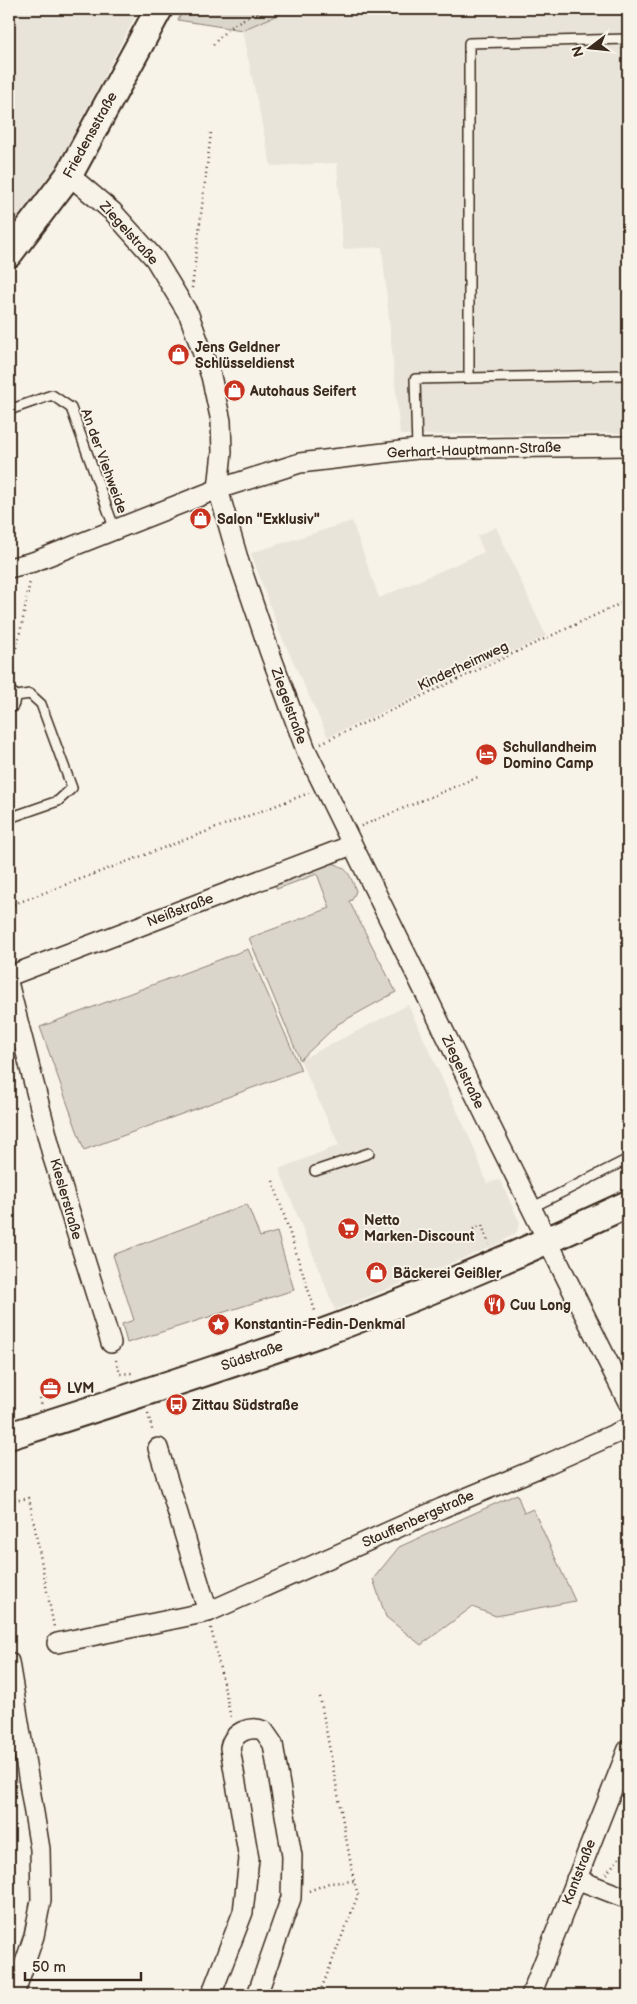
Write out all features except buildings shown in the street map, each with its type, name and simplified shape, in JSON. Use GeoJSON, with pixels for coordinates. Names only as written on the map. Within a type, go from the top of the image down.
{"type":"FeatureCollection","features":[{"type":"Feature","properties":{"kind":"main road","name":"Friedensstraße"},"geometry":{"type":"LineString","coordinates":[[9,254],[69,175],[159,9]]}},
{"type":"Feature","properties":{"kind":"main road","name":"Südstraße"},"geometry":{"type":"LineString","coordinates":[[9,1436],[141,1394],[322,1332],[547,1241],[628,1204]]}},
{"type":"Feature","properties":{"kind":"street","name":"Ziegelstraße"},"geometry":{"type":"LineString","coordinates":[[69,175],[113,212],[155,259],[189,315],[210,376],[221,421],[222,452],[218,489],[239,562],[306,750],[628,1402]]}},
{"type":"Feature","properties":{"kind":"street","name":"Gerhart-Hauptmann-Straße"},"geometry":{"type":"LineString","coordinates":[[9,568],[33,562],[218,489],[300,462],[417,449],[628,446]]}},
{"type":"Feature","properties":{"kind":"street","name":"Neißstraße"},"geometry":{"type":"LineString","coordinates":[[9,976],[349,839]]}},
{"type":"Feature","properties":{"kind":"street","name":"Kieslerstraße"},"geometry":{"type":"LineString","coordinates":[[9,986],[53,1158],[111,1343]]}},
{"type":"Feature","properties":{"kind":"street","name":"Stauffenbergstraße"},"geometry":{"type":"LineString","coordinates":[[57,1643],[208,1612],[628,1428]]}},
{"type":"Feature","properties":{"kind":"street"},"geometry":{"type":"LineString","coordinates":[[158,1448],[208,1612]]}},
{"type":"Feature","properties":{"kind":"street"},"geometry":{"type":"LineString","coordinates":[[9,1662],[40,1849],[41,1900],[34,1936],[14,1995]]}},
{"type":"Feature","properties":{"kind":"street"},"geometry":{"type":"LineString","coordinates":[[211,1995],[243,1912],[249,1859],[230,1754],[231,1743],[235,1737],[246,1730],[257,1729],[267,1734],[273,1744],[292,1856],[291,1898],[257,1995]]}},
{"type":"Feature","properties":{"kind":"street","name":"Kantstraße"},"geometry":{"type":"LineString","coordinates":[[531,1995],[628,1749]]}},
{"type":"Feature","properties":{"kind":"street"},"geometry":{"type":"LineString","coordinates":[[576,1879],[628,1899]]}},
{"type":"Feature","properties":{"kind":"lane"},"geometry":{"type":"LineString","coordinates":[[469,378],[469,43],[628,39]]}},
{"type":"Feature","properties":{"kind":"lane"},"geometry":{"type":"LineString","coordinates":[[417,449],[415,379],[628,375]]}},
{"type":"Feature","properties":{"kind":"lane","name":"An der Viehweide"},"geometry":{"type":"LineString","coordinates":[[9,410],[52,395],[71,408],[115,530]]}},
{"type":"Feature","properties":{"kind":"lane"},"geometry":{"type":"LineString","coordinates":[[9,818],[58,801],[72,788],[41,704],[30,694],[10,700]]}},
{"type":"Feature","properties":{"kind":"lane"},"geometry":{"type":"LineString","coordinates":[[314,1171],[369,1154]]}},
{"type":"Feature","properties":{"kind":"lane"},"geometry":{"type":"LineString","coordinates":[[531,1208],[628,1159]]}},
{"type":"Feature","properties":{"kind":"path"},"geometry":{"type":"LineString","coordinates":[[213,45],[227,28],[239,20],[267,9]]}},
{"type":"Feature","properties":{"kind":"path"},"geometry":{"type":"LineString","coordinates":[[189,315],[211,133]]}},
{"type":"Feature","properties":{"kind":"path"},"geometry":{"type":"LineString","coordinates":[[9,677],[22,624],[33,562]]}},
{"type":"Feature","properties":{"kind":"path","name":"Kinderheimweg"},"geometry":{"type":"LineString","coordinates":[[306,750],[628,600]]}},
{"type":"Feature","properties":{"kind":"path"},"geometry":{"type":"LineString","coordinates":[[349,839],[478,777]]}},
{"type":"Feature","properties":{"kind":"path"},"geometry":{"type":"LineString","coordinates":[[9,906],[324,788]]}},
{"type":"Feature","properties":{"kind":"path"},"geometry":{"type":"LineString","coordinates":[[273,1181],[322,1332]]}},
{"type":"Feature","properties":{"kind":"path"},"geometry":{"type":"LineString","coordinates":[[473,1229],[482,1225],[496,1262]]}},
{"type":"Feature","properties":{"kind":"path"},"geometry":{"type":"LineString","coordinates":[[111,1343],[120,1374],[135,1373],[158,1448]]}},
{"type":"Feature","properties":{"kind":"path"},"geometry":{"type":"LineString","coordinates":[[40,1398],[42,1404]]}},
{"type":"Feature","properties":{"kind":"path"},"geometry":{"type":"LineString","coordinates":[[9,1502],[29,1498],[57,1643]]}},
{"type":"Feature","properties":{"kind":"path"},"geometry":{"type":"LineString","coordinates":[[208,1612],[235,1737]]}},
{"type":"Feature","properties":{"kind":"path"},"geometry":{"type":"LineString","coordinates":[[319,1995],[358,1894],[320,1697]]}},
{"type":"Feature","properties":{"kind":"path"},"geometry":{"type":"LineString","coordinates":[[595,1886],[628,1847]]}},
{"type":"Feature","properties":{"kind":"path"},"geometry":{"type":"LineString","coordinates":[[291,1898],[329,1884],[354,1881]]}},
{"type":"Feature","properties":{"kind":"shaded area"},"geometry":{"type":"Polygon","coordinates":[[[9,9],[139,9],[59,163],[9,230],[9,9]]]}},
{"type":"Feature","properties":{"kind":"shaded area"},"geometry":{"type":"Polygon","coordinates":[[[184,9],[292,9],[242,30],[178,20],[184,9]]]}},
{"type":"Feature","properties":{"kind":"shaded area"},"geometry":{"type":"Polygon","coordinates":[[[292,9],[628,9],[628,433],[400,435],[382,247],[343,249],[337,163],[271,166],[242,30],[292,9]]]}},
{"type":"Feature","properties":{"kind":"shaded area"},"geometry":{"type":"Polygon","coordinates":[[[352,521],[379,598],[484,552],[477,536],[496,527],[546,636],[328,737],[279,631],[251,553],[352,521]]]}},
{"type":"Feature","properties":{"kind":"shaded area"},"geometry":{"type":"Polygon","coordinates":[[[326,861],[339,865],[349,874],[356,891],[352,900],[349,901],[396,992],[338,1024],[300,1060],[249,938],[330,908],[317,874],[277,889],[273,881],[326,861]]]}},
{"type":"Feature","properties":{"kind":"shaded area"},"geometry":{"type":"Polygon","coordinates":[[[248,949],[301,1070],[84,1150],[40,1027],[248,949]]]}},
{"type":"Feature","properties":{"kind":"shaded area"},"geometry":{"type":"Polygon","coordinates":[[[408,1005],[472,1143],[487,1183],[500,1180],[520,1223],[516,1233],[496,1245],[335,1310],[279,1169],[339,1145],[300,1060],[408,1005]]]}},
{"type":"Feature","properties":{"kind":"shaded area"},"geometry":{"type":"Polygon","coordinates":[[[247,1204],[260,1237],[277,1232],[294,1290],[127,1343],[122,1324],[134,1320],[113,1255],[247,1204]]]}},
{"type":"Feature","properties":{"kind":"shaded area"},"geometry":{"type":"Polygon","coordinates":[[[517,1494],[524,1513],[533,1509],[575,1601],[496,1616],[472,1607],[421,1645],[386,1617],[373,1579],[399,1547],[517,1494]]]}},
{"type":"Feature","properties":{"kind":"place","name":"Jens Geldner Schlüsseldienst"},"geometry":{"type":"Point","coordinates":[179,355]}},
{"type":"Feature","properties":{"kind":"place","name":"Autohaus Seifert"},"geometry":{"type":"Point","coordinates":[234,391]}},
{"type":"Feature","properties":{"kind":"place","name":"Salon \"Exklusiv\""},"geometry":{"type":"Point","coordinates":[201,519]}},
{"type":"Feature","properties":{"kind":"place","name":"Schullandheim Domino Camp"},"geometry":{"type":"Point","coordinates":[487,755]}},
{"type":"Feature","properties":{"kind":"place","name":"Netto Marken-Discount"},"geometry":{"type":"Point","coordinates":[348,1228]}},
{"type":"Feature","properties":{"kind":"place","name":"Bäckerei Geißler"},"geometry":{"type":"Point","coordinates":[377,1273]}},
{"type":"Feature","properties":{"kind":"place","name":"Cuu Long"},"geometry":{"type":"Point","coordinates":[494,1305]}},
{"type":"Feature","properties":{"kind":"place","name":"Konstantin-Fedin-Denkmal"},"geometry":{"type":"Point","coordinates":[218,1324]}},
{"type":"Feature","properties":{"kind":"place","name":"LVM"},"geometry":{"type":"Point","coordinates":[51,1388]}},
{"type":"Feature","properties":{"kind":"place","name":"Zittau Südstraße"},"geometry":{"type":"Point","coordinates":[176,1405]}}]}
